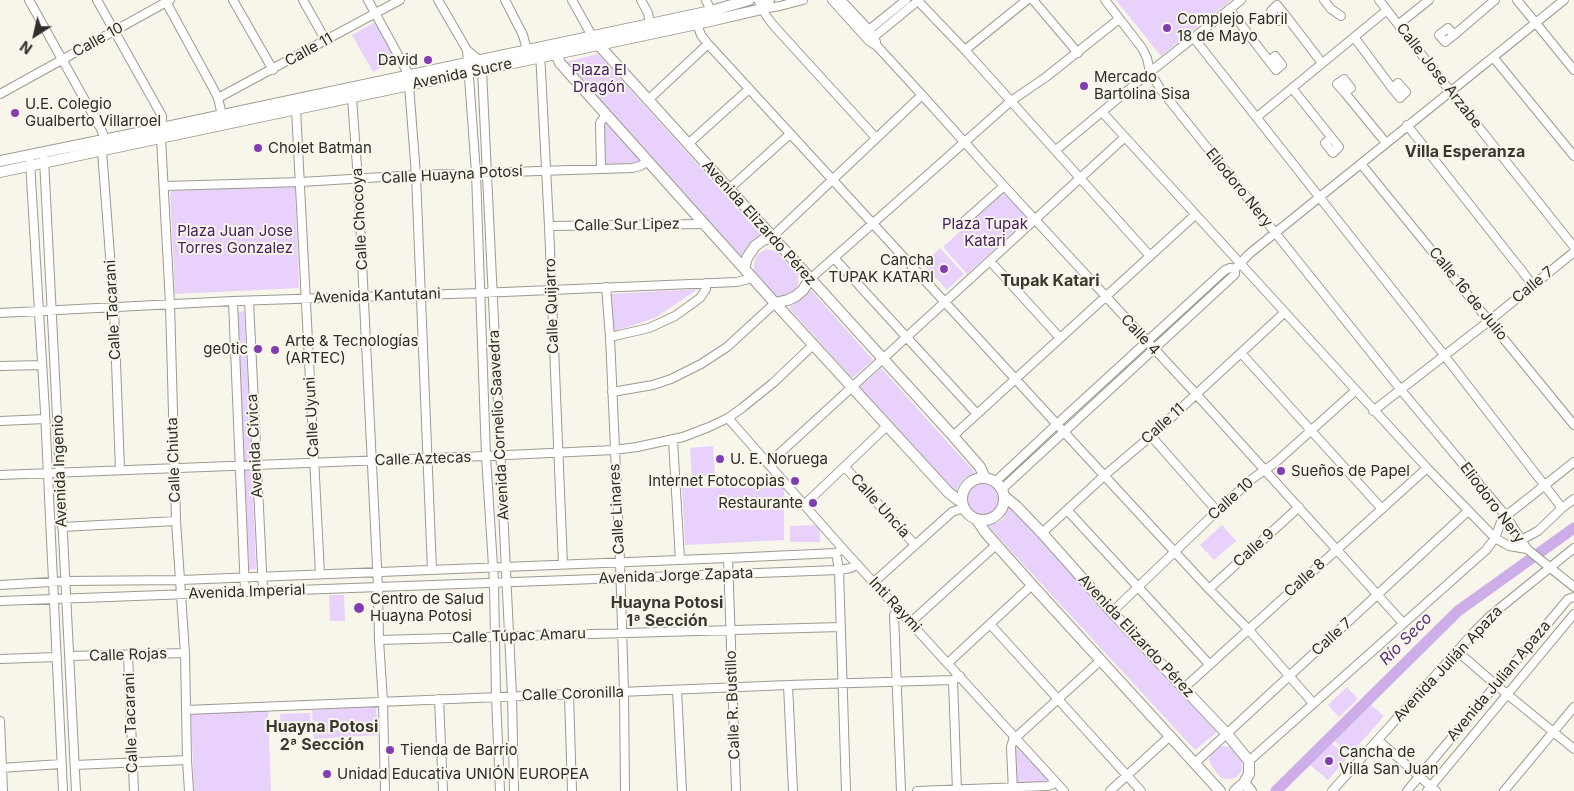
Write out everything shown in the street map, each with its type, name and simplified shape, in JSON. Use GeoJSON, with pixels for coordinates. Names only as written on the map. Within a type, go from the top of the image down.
{"type":"FeatureCollection","features":[{"type":"Feature","properties":{"kind":"main road","name":"Avenida Sucre"},"geometry":{"type":"LineString","coordinates":[[162,133],[222,115],[409,80],[554,49],[592,36],[712,11],[749,0]]}},
{"type":"Feature","properties":{"kind":"main road"},"geometry":{"type":"LineString","coordinates":[[760,4],[769,0]]}},
{"type":"Feature","properties":{"kind":"main road","name":"Avenida Sucre"},"geometry":{"type":"LineString","coordinates":[[554,49],[598,45],[697,24],[760,4]]}},
{"type":"Feature","properties":{"kind":"main road","name":"Avenida Elizardo Pérez"},"geometry":{"type":"LineString","coordinates":[[592,36],[598,45],[953,436],[980,467],[985,478]]}},
{"type":"Feature","properties":{"kind":"main road"},"geometry":{"type":"LineString","coordinates":[[554,49],[560,64],[887,426],[948,492],[963,504],[970,516],[977,520],[986,521],[997,516],[1002,509],[1001,489],[985,478],[977,479],[964,489],[963,504]]}},
{"type":"Feature","properties":{"kind":"main road","name":"Avenida Sucre"},"geometry":{"type":"LineString","coordinates":[[481,65],[527,50],[540,52]]}},
{"type":"Feature","properties":{"kind":"main road","name":"Avenida Sucre"},"geometry":{"type":"LineString","coordinates":[[162,133],[352,98],[409,80]]}},
{"type":"Feature","properties":{"kind":"main road"},"geometry":{"type":"LineString","coordinates":[[0,161],[104,139],[162,133]]}},
{"type":"Feature","properties":{"kind":"main road"},"geometry":{"type":"LineString","coordinates":[[0,172],[102,150],[162,133]]}},
{"type":"Feature","properties":{"kind":"main road"},"geometry":{"type":"LineString","coordinates":[[744,268],[746,258],[755,246],[763,240],[772,237]]}},
{"type":"Feature","properties":{"kind":"main road"},"geometry":{"type":"LineString","coordinates":[[775,303],[796,296],[803,290],[810,279]]}},
{"type":"Feature","properties":{"kind":"main road","name":"Avenida Elizardo Pérez"},"geometry":{"type":"LineString","coordinates":[[1001,489],[1112,612],[1227,734],[1249,761]]}},
{"type":"Feature","properties":{"kind":"main road"},"geometry":{"type":"LineString","coordinates":[[977,520],[996,545],[1220,791]]}},
{"type":"Feature","properties":{"kind":"main road"},"geometry":{"type":"LineString","coordinates":[[1235,791],[1247,787],[1249,761]]}},
{"type":"Feature","properties":{"kind":"street"},"geometry":{"type":"LineString","coordinates":[[29,0],[101,129],[104,139]]}},
{"type":"Feature","properties":{"kind":"street","name":"Calle Chiuta"},"geometry":{"type":"LineString","coordinates":[[97,0],[162,116],[170,304],[176,522],[185,653],[189,791]]}},
{"type":"Feature","properties":{"kind":"street"},"geometry":{"type":"LineString","coordinates":[[233,0],[273,70]]}},
{"type":"Feature","properties":{"kind":"street"},"geometry":{"type":"LineString","coordinates":[[303,0],[326,40]]}},
{"type":"Feature","properties":{"kind":"street"},"geometry":{"type":"LineString","coordinates":[[368,0],[409,80],[416,175],[432,570]]}},
{"type":"Feature","properties":{"kind":"street","name":"Calle 11"},"geometry":{"type":"LineString","coordinates":[[218,98],[400,0]]}},
{"type":"Feature","properties":{"kind":"street"},"geometry":{"type":"LineString","coordinates":[[438,0],[467,50],[481,65]]}},
{"type":"Feature","properties":{"kind":"street"},"geometry":{"type":"LineString","coordinates":[[505,0],[523,35],[527,50]]}},
{"type":"Feature","properties":{"kind":"street"},"geometry":{"type":"LineString","coordinates":[[572,0],[592,36]]}},
{"type":"Feature","properties":{"kind":"street"},"geometry":{"type":"LineString","coordinates":[[641,0],[648,13],[650,24]]}},
{"type":"Feature","properties":{"kind":"street"},"geometry":{"type":"LineString","coordinates":[[706,0],[712,11]]}},
{"type":"Feature","properties":{"kind":"street"},"geometry":{"type":"LineString","coordinates":[[802,0],[760,4],[774,26],[876,138]]}},
{"type":"Feature","properties":{"kind":"street"},"geometry":{"type":"LineString","coordinates":[[832,0],[869,36]]}},
{"type":"Feature","properties":{"kind":"street"},"geometry":{"type":"LineString","coordinates":[[841,0],[869,36]]}},
{"type":"Feature","properties":{"kind":"street"},"geometry":{"type":"LineString","coordinates":[[869,36],[906,0]]}},
{"type":"Feature","properties":{"kind":"street"},"geometry":{"type":"LineString","coordinates":[[965,50],[1017,3],[1027,0]]}},
{"type":"Feature","properties":{"kind":"street"},"geometry":{"type":"LineString","coordinates":[[1034,0],[1078,52]]}},
{"type":"Feature","properties":{"kind":"street","name":"Eliodoro Nery"},"geometry":{"type":"LineString","coordinates":[[1106,0],[1142,48],[1150,72],[1161,90],[1401,390],[1506,516],[1528,550]]}},
{"type":"Feature","properties":{"kind":"street"},"geometry":{"type":"LineString","coordinates":[[1056,150],[1240,0]]}},
{"type":"Feature","properties":{"kind":"street"},"geometry":{"type":"LineString","coordinates":[[1324,0],[1331,9],[1341,16]]}},
{"type":"Feature","properties":{"kind":"street","name":"Calle Jose Arzabe"},"geometry":{"type":"LineString","coordinates":[[1379,0],[1574,247]]}},
{"type":"Feature","properties":{"kind":"street"},"geometry":{"type":"LineString","coordinates":[[1399,24],[1429,0]]}},
{"type":"Feature","properties":{"kind":"street"},"geometry":{"type":"LineString","coordinates":[[1454,35],[1495,0]]}},
{"type":"Feature","properties":{"kind":"street"},"geometry":{"type":"LineString","coordinates":[[1517,0],[1574,70]]}},
{"type":"Feature","properties":{"kind":"street"},"geometry":{"type":"LineString","coordinates":[[1001,489],[1232,277],[1237,267],[1275,233],[1564,0]]}},
{"type":"Feature","properties":{"kind":"street"},"geometry":{"type":"LineString","coordinates":[[167,1],[218,98],[222,115]]}},
{"type":"Feature","properties":{"kind":"street","name":"Calle 10"},"geometry":{"type":"LineString","coordinates":[[0,93],[167,1]]}},
{"type":"Feature","properties":{"kind":"street"},"geometry":{"type":"LineString","coordinates":[[869,36],[919,1],[1150,256]]}},
{"type":"Feature","properties":{"kind":"street"},"geometry":{"type":"LineString","coordinates":[[1229,9],[1269,61]]}},
{"type":"Feature","properties":{"kind":"street"},"geometry":{"type":"LineString","coordinates":[[1256,117],[1387,10]]}},
{"type":"Feature","properties":{"kind":"street"},"geometry":{"type":"LineString","coordinates":[[1286,16],[1322,63]]}},
{"type":"Feature","properties":{"kind":"street"},"geometry":{"type":"LineString","coordinates":[[810,279],[1011,101],[1046,77],[1119,18]]}},
{"type":"Feature","properties":{"kind":"street"},"geometry":{"type":"LineString","coordinates":[[697,24],[701,35],[708,44],[1056,424],[1248,629],[1313,702]]}},
{"type":"Feature","properties":{"kind":"street","name":"Calle 4"},"geometry":{"type":"LineString","coordinates":[[869,36],[1034,220],[1196,394],[1379,594],[1403,623]]}},
{"type":"Feature","properties":{"kind":"street"},"geometry":{"type":"LineString","coordinates":[[1354,37],[1392,88]]}},
{"type":"Feature","properties":{"kind":"street"},"geometry":{"type":"LineString","coordinates":[[1193,38],[1444,355],[1562,508]]}},
{"type":"Feature","properties":{"kind":"street"},"geometry":{"type":"LineString","coordinates":[[648,100],[708,44]]}},
{"type":"Feature","properties":{"kind":"street","name":"Avenida Cornelio Saavedra"},"geometry":{"type":"LineString","coordinates":[[467,50],[476,173],[486,456],[494,582],[500,791]]}},
{"type":"Feature","properties":{"kind":"street","name":"Calle Quijarro"},"geometry":{"type":"LineString","coordinates":[[540,52],[563,564]]}},
{"type":"Feature","properties":{"kind":"street"},"geometry":{"type":"LineString","coordinates":[[1492,57],[1574,156]]}},
{"type":"Feature","properties":{"kind":"street","name":"Avenida Cornelio Saavedra"},"geometry":{"type":"LineString","coordinates":[[481,65],[488,172],[512,696],[514,791]]}},
{"type":"Feature","properties":{"kind":"street"},"geometry":{"type":"LineString","coordinates":[[1292,88],[1331,138]]}},
{"type":"Feature","properties":{"kind":"street"},"geometry":{"type":"LineString","coordinates":[[688,144],[749,89]]}},
{"type":"Feature","properties":{"kind":"street"},"geometry":{"type":"LineString","coordinates":[[1344,93],[1386,143]]}},
{"type":"Feature","properties":{"kind":"street"},"geometry":{"type":"LineString","coordinates":[[772,237],[922,95]]}},
{"type":"Feature","properties":{"kind":"street","name":"Calle Chocoya"},"geometry":{"type":"LineString","coordinates":[[352,98],[358,180],[378,587],[385,791]]}},
{"type":"Feature","properties":{"kind":"street","name":"Calle Uyuni"},"geometry":{"type":"LineString","coordinates":[[296,109],[320,574]]}},
{"type":"Feature","properties":{"kind":"street","name":"Eliodoro Nery"},"geometry":{"type":"LineString","coordinates":[[1102,113],[1195,215],[1237,267],[1284,313],[1373,411],[1494,538],[1508,546],[1528,550]]}},
{"type":"Feature","properties":{"kind":"street"},"geometry":{"type":"LineString","coordinates":[[601,168],[600,123],[606,114]]}},
{"type":"Feature","properties":{"kind":"street"},"geometry":{"type":"LineString","coordinates":[[1407,126],[1533,284]]}},
{"type":"Feature","properties":{"kind":"street"},"geometry":{"type":"LineString","coordinates":[[729,190],[790,134]]}},
{"type":"Feature","properties":{"kind":"street"},"geometry":{"type":"LineString","coordinates":[[768,464],[1125,137]]}},
{"type":"Feature","properties":{"kind":"street","name":"Calle Tacarani"},"geometry":{"type":"LineString","coordinates":[[102,150],[114,308],[120,470]]}},
{"type":"Feature","properties":{"kind":"street","name":"Avenida Ingenio"},"geometry":{"type":"LineString","coordinates":[[44,152],[76,791]]}},
{"type":"Feature","properties":{"kind":"street","name":"Avenida Ingenio"},"geometry":{"type":"LineString","coordinates":[[29,155],[48,473],[63,791]]}},
{"type":"Feature","properties":{"kind":"street","name":"Calle Huayna Potosí"},"geometry":{"type":"LineString","coordinates":[[164,186],[358,180],[488,172],[632,168],[648,161]]}},
{"type":"Feature","properties":{"kind":"street","name":"Calle 16 de Julio"},"geometry":{"type":"LineString","coordinates":[[1360,164],[1574,426]]}},
{"type":"Feature","properties":{"kind":"street"},"geometry":{"type":"LineString","coordinates":[[959,226],[1004,186]]}},
{"type":"Feature","properties":{"kind":"street"},"geometry":{"type":"LineString","coordinates":[[953,436],[1195,215]]}},
{"type":"Feature","properties":{"kind":"street","name":"Calle Sur Lipez"},"geometry":{"type":"LineString","coordinates":[[549,226],[704,224]]}},
{"type":"Feature","properties":{"kind":"street","name":"Calle 7"},"geometry":{"type":"LineString","coordinates":[[1373,411],[1490,321],[1574,252]]}},
{"type":"Feature","properties":{"kind":"street"},"geometry":{"type":"LineString","coordinates":[[834,258],[977,414]]}},
{"type":"Feature","properties":{"kind":"street"},"geometry":{"type":"LineString","coordinates":[[990,261],[1060,338]]}},
{"type":"Feature","properties":{"kind":"street"},"geometry":{"type":"LineString","coordinates":[[1001,489],[1056,424],[1225,270],[1237,267]]}},
{"type":"Feature","properties":{"kind":"street","name":"Avenida Kantutani"},"geometry":{"type":"LineString","coordinates":[[0,313],[233,301],[493,293],[737,282],[753,278]]}},
{"type":"Feature","properties":{"kind":"street"},"geometry":{"type":"LineString","coordinates":[[610,337],[649,328],[668,319],[700,298],[706,289],[706,283]]}},
{"type":"Feature","properties":{"kind":"street","name":"Calle Linares"},"geometry":{"type":"LineString","coordinates":[[606,287],[620,561],[625,791]]}},
{"type":"Feature","properties":{"kind":"street","name":"Avenida Cívica"},"geometry":{"type":"LineString","coordinates":[[233,301],[245,591]]}},
{"type":"Feature","properties":{"kind":"street","name":"Avenida Cívica"},"geometry":{"type":"LineString","coordinates":[[249,301],[262,591]]}},
{"type":"Feature","properties":{"kind":"street"},"geometry":{"type":"LineString","coordinates":[[612,392],[653,385],[671,379],[702,364],[727,347],[775,303]]}},
{"type":"Feature","properties":{"kind":"street","name":"Calle 11"},"geometry":{"type":"LineString","coordinates":[[1042,533],[1284,313]]}},
{"type":"Feature","properties":{"kind":"street","name":"Calle Aztecas"},"geometry":{"type":"LineString","coordinates":[[0,475],[614,450],[673,440],[701,431],[728,418],[774,383],[813,345]]}},
{"type":"Feature","properties":{"kind":"street"},"geometry":{"type":"LineString","coordinates":[[1240,353],[1382,509]]}},
{"type":"Feature","properties":{"kind":"street"},"geometry":{"type":"LineString","coordinates":[[0,366],[42,364]]}},
{"type":"Feature","properties":{"kind":"street","name":"Calle 10"},"geometry":{"type":"LineString","coordinates":[[1112,612],[1252,480],[1276,462],[1355,391]]}},
{"type":"Feature","properties":{"kind":"street","name":"Inti Raymi"},"geometry":{"type":"LineString","coordinates":[[728,418],[804,505],[839,551],[857,564],[874,582],[948,663],[956,678],[1016,738],[1064,791]]}},
{"type":"Feature","properties":{"kind":"street"},"geometry":{"type":"LineString","coordinates":[[0,422],[45,419]]}},
{"type":"Feature","properties":{"kind":"street"},"geometry":{"type":"LineString","coordinates":[[804,505],[887,426]]}},
{"type":"Feature","properties":{"kind":"street"},"geometry":{"type":"LineString","coordinates":[[1150,436],[1218,511]]}},
{"type":"Feature","properties":{"kind":"street"},"geometry":{"type":"LineString","coordinates":[[673,440],[680,560]]}},
{"type":"Feature","properties":{"kind":"street"},"geometry":{"type":"LineString","coordinates":[[1249,761],[1313,702],[1486,550],[1494,538],[1497,528],[1506,516],[1574,462]]}},
{"type":"Feature","properties":{"kind":"street","name":"Calle Uncía"},"geometry":{"type":"LineString","coordinates":[[845,467],[915,545]]}},
{"type":"Feature","properties":{"kind":"street","name":"Calle 8"},"geometry":{"type":"LineString","coordinates":[[1184,688],[1427,468]]}},
{"type":"Feature","properties":{"kind":"street"},"geometry":{"type":"LineString","coordinates":[[1521,540],[1538,531],[1574,499]]}},
{"type":"Feature","properties":{"kind":"street"},"geometry":{"type":"LineString","coordinates":[[874,582],[963,504]]}},
{"type":"Feature","properties":{"kind":"street","name":"Calle 9"},"geometry":{"type":"LineString","coordinates":[[1209,589],[1299,507]]}},
{"type":"Feature","properties":{"kind":"street"},"geometry":{"type":"LineString","coordinates":[[1067,510],[1210,664]]}},
{"type":"Feature","properties":{"kind":"street","name":"Calle 7"},"geometry":{"type":"LineString","coordinates":[[1195,764],[1468,511]]}},
{"type":"Feature","properties":{"kind":"street"},"geometry":{"type":"LineString","coordinates":[[62,527],[176,522]]}},
{"type":"Feature","properties":{"kind":"street"},"geometry":{"type":"LineString","coordinates":[[911,622],[996,545]]}},
{"type":"Feature","properties":{"kind":"street","name":"Avenida Julián Apaza"},"geometry":{"type":"LineString","coordinates":[[1332,791],[1490,616],[1546,565],[1574,548]]}},
{"type":"Feature","properties":{"kind":"street"},"geometry":{"type":"LineString","coordinates":[[1528,550],[1574,587]]}},
{"type":"Feature","properties":{"kind":"street"},"geometry":{"type":"LineString","coordinates":[[839,551],[838,570],[846,791]]}},
{"type":"Feature","properties":{"kind":"street","name":"Avenida Jorge Zapata"},"geometry":{"type":"LineString","coordinates":[[493,567],[728,558],[839,551]]}},
{"type":"Feature","properties":{"kind":"street","name":"Calle R. Bustillo"},"geometry":{"type":"LineString","coordinates":[[728,558],[736,791]]}},
{"type":"Feature","properties":{"kind":"street","name":"Avenida Jorge Zapata"},"geometry":{"type":"LineString","coordinates":[[494,582],[838,570],[851,568],[857,564]]}},
{"type":"Feature","properties":{"kind":"street","name":"Avenida Imperial"},"geometry":{"type":"LineString","coordinates":[[0,585],[66,581],[181,580],[493,567]]}},
{"type":"Feature","properties":{"kind":"street","name":"Avenida Imperial"},"geometry":{"type":"LineString","coordinates":[[0,601],[494,582]]}},
{"type":"Feature","properties":{"kind":"street"},"geometry":{"type":"LineString","coordinates":[[948,663],[1032,585]]}},
{"type":"Feature","properties":{"kind":"street","name":"Avenida Julian Apaza"},"geometry":{"type":"LineString","coordinates":[[1407,791],[1568,599],[1574,597]]}},
{"type":"Feature","properties":{"kind":"street"},"geometry":{"type":"LineString","coordinates":[[898,608],[894,615],[901,791]]}},
{"type":"Feature","properties":{"kind":"street","name":"Avenida Julian Apaza"},"geometry":{"type":"LineString","coordinates":[[1431,790],[1507,694],[1574,614]]}},
{"type":"Feature","properties":{"kind":"street"},"geometry":{"type":"LineString","coordinates":[[990,624],[1141,791]]}},
{"type":"Feature","properties":{"kind":"street","name":"Calle Túpac Amaru"},"geometry":{"type":"LineString","coordinates":[[379,640],[840,627]]}},
{"type":"Feature","properties":{"kind":"street"},"geometry":{"type":"LineString","coordinates":[[1457,651],[1574,749]]}},
{"type":"Feature","properties":{"kind":"street","name":"Calle Rojas"},"geometry":{"type":"LineString","coordinates":[[70,656],[185,653]]}},
{"type":"Feature","properties":{"kind":"street","name":"Calle Tacarani"},"geometry":{"type":"LineString","coordinates":[[128,655],[134,791]]}},
{"type":"Feature","properties":{"kind":"street"},"geometry":{"type":"LineString","coordinates":[[0,659],[57,657]]}},
{"type":"Feature","properties":{"kind":"street"},"geometry":{"type":"LineString","coordinates":[[1013,789],[1011,743],[1102,660]]}},
{"type":"Feature","properties":{"kind":"street"},"geometry":{"type":"LineString","coordinates":[[956,678],[957,790]]}},
{"type":"Feature","properties":{"kind":"street","name":"Calle Coronilla"},"geometry":{"type":"LineString","coordinates":[[186,710],[956,678]]}},
{"type":"Feature","properties":{"kind":"street"},"geometry":{"type":"LineString","coordinates":[[788,685],[793,791]]}},
{"type":"Feature","properties":{"kind":"street"},"geometry":{"type":"LineString","coordinates":[[677,690],[682,791]]}},
{"type":"Feature","properties":{"kind":"street"},"geometry":{"type":"LineString","coordinates":[[569,695],[572,791]]}},
{"type":"Feature","properties":{"kind":"street"},"geometry":{"type":"LineString","coordinates":[[439,698],[443,791]]}},
{"type":"Feature","properties":{"kind":"street"},"geometry":{"type":"LineString","coordinates":[[1504,791],[1574,706]]}},
{"type":"Feature","properties":{"kind":"street"},"geometry":{"type":"LineString","coordinates":[[0,721],[3,791]]}},
{"type":"Feature","properties":{"kind":"street"},"geometry":{"type":"LineString","coordinates":[[1110,791],[1170,736]]}},
{"type":"Feature","properties":{"kind":"street"},"geometry":{"type":"LineString","coordinates":[[1378,740],[1419,776],[1431,790]]}},
{"type":"Feature","properties":{"kind":"street"},"geometry":{"type":"LineString","coordinates":[[75,765],[187,760]]}},
{"type":"Feature","properties":{"kind":"street"},"geometry":{"type":"LineString","coordinates":[[1,768],[61,764]]}},
{"type":"Feature","properties":{"kind":"street"},"geometry":{"type":"LineString","coordinates":[[917,791],[1013,789],[1051,785],[1056,782]]}},
{"type":"Feature","properties":{"kind":"green space","name":"Complejo Fabril 18 de Mayo"},"geometry":{"type":"Polygon","coordinates":[[[1116,0],[1231,0],[1161,56],[1116,0]]]}},
{"type":"Feature","properties":{"kind":"green space"},"geometry":{"type":"Polygon","coordinates":[[[375,22],[396,59],[373,72],[352,35],[375,22]]]}},
{"type":"Feature","properties":{"kind":"green space","name":"Plaza El Dragón"},"geometry":{"type":"Polygon","coordinates":[[[598,54],[764,238],[752,244],[742,258],[565,62],[598,54]]]}},
{"type":"Feature","properties":{"kind":"green space"},"geometry":{"type":"Polygon","coordinates":[[[603,120],[641,160],[640,163],[605,163],[603,120]]]}},
{"type":"Feature","properties":{"kind":"green space","name":"Plaza Juan Jose Torres Gonzalez"},"geometry":{"type":"Polygon","coordinates":[[[295,185],[299,288],[175,294],[170,191],[295,185]]]}},
{"type":"Feature","properties":{"kind":"green space","name":"Plaza Tupak Katari"},"geometry":{"type":"Polygon","coordinates":[[[1004,191],[1028,218],[967,274],[943,247],[1004,191]]]}},
{"type":"Feature","properties":{"kind":"green space","name":"Cancha TUPAK KATARI"},"geometry":{"type":"Polygon","coordinates":[[[940,248],[964,274],[947,290],[923,264],[940,248]]]}},
{"type":"Feature","properties":{"kind":"green space"},"geometry":{"type":"Polygon","coordinates":[[[766,249],[776,251],[798,275],[798,285],[792,293],[782,297],[775,295],[754,271],[757,255],[766,249]]]}},
{"type":"Feature","properties":{"kind":"green space"},"geometry":{"type":"Polygon","coordinates":[[[698,289],[655,318],[612,332],[608,294],[698,289]]]}},
{"type":"Feature","properties":{"kind":"green space"},"geometry":{"type":"Polygon","coordinates":[[[810,289],[873,360],[852,378],[789,308],[810,289]]]}},
{"type":"Feature","properties":{"kind":"green space"},"geometry":{"type":"Polygon","coordinates":[[[244,311],[252,461],[243,461],[236,312],[244,311]]]}},
{"type":"Feature","properties":{"kind":"green space"},"geometry":{"type":"Polygon","coordinates":[[[881,368],[977,475],[965,478],[958,487],[956,494],[859,388],[881,368]]]}},
{"type":"Feature","properties":{"kind":"green space"},"geometry":{"type":"Polygon","coordinates":[[[713,446],[715,476],[692,477],[690,448],[713,446]]]}},
{"type":"Feature","properties":{"kind":"green space"},"geometry":{"type":"Polygon","coordinates":[[[245,470],[252,470],[256,569],[249,570],[245,470]]]}},
{"type":"Feature","properties":{"kind":"green space"},"geometry":{"type":"Polygon","coordinates":[[[983,483],[994,488],[999,499],[994,510],[983,515],[972,510],[967,499],[972,488],[983,483]]]}},
{"type":"Feature","properties":{"kind":"green space"},"geometry":{"type":"Polygon","coordinates":[[[784,487],[784,540],[685,545],[682,488],[784,487]]]}},
{"type":"Feature","properties":{"kind":"green space"},"geometry":{"type":"Polygon","coordinates":[[[1009,504],[1217,732],[1195,750],[987,525],[999,522],[1004,518],[1009,504]]]}},
{"type":"Feature","properties":{"kind":"green space"},"geometry":{"type":"Polygon","coordinates":[[[820,525],[820,542],[790,542],[790,526],[820,525]]]}},
{"type":"Feature","properties":{"kind":"green space"},"geometry":{"type":"Polygon","coordinates":[[[1222,525],[1236,541],[1214,560],[1200,545],[1222,525]]]}},
{"type":"Feature","properties":{"kind":"green space"},"geometry":{"type":"Polygon","coordinates":[[[329,595],[344,595],[345,621],[330,621],[329,595]]]}},
{"type":"Feature","properties":{"kind":"green space"},"geometry":{"type":"Polygon","coordinates":[[[1347,687],[1358,699],[1339,717],[1328,705],[1347,687]]]}},
{"type":"Feature","properties":{"kind":"green space"},"geometry":{"type":"Polygon","coordinates":[[[1369,703],[1384,716],[1350,755],[1333,740],[1369,703]]]}},
{"type":"Feature","properties":{"kind":"green space"},"geometry":{"type":"Polygon","coordinates":[[[376,706],[378,735],[314,739],[312,710],[376,706]]]}},
{"type":"Feature","properties":{"kind":"green space"},"geometry":{"type":"Polygon","coordinates":[[[268,710],[271,791],[194,791],[191,714],[268,710]]]}},
{"type":"Feature","properties":{"kind":"green space"},"geometry":{"type":"Polygon","coordinates":[[[310,713],[311,733],[281,735],[280,714],[310,713]]]}},
{"type":"Feature","properties":{"kind":"green space"},"geometry":{"type":"Polygon","coordinates":[[[1014,741],[1053,783],[1016,784],[1014,741]]]}},
{"type":"Feature","properties":{"kind":"green space","name":"Cancha de Villa San Juan"},"geometry":{"type":"Polygon","coordinates":[[[1330,742],[1348,757],[1328,780],[1310,765],[1330,742]]]}},
{"type":"Feature","properties":{"kind":"green space"},"geometry":{"type":"Polygon","coordinates":[[[1222,746],[1231,747],[1242,758],[1242,771],[1235,778],[1226,779],[1220,777],[1211,765],[1209,759],[1214,749],[1222,746]]]}},
{"type":"Feature","properties":{"kind":"waterway","name":"Río Seco"},"geometry":{"type":"LineString","coordinates":[[1276,791],[1458,611],[1574,528]]}},
{"type":"Feature","properties":{"kind":"place","name":"Complejo Fabril 18 de Mayo"},"geometry":{"type":"Point","coordinates":[1167,28]}},
{"type":"Feature","properties":{"kind":"place","name":"David"},"geometry":{"type":"Point","coordinates":[428,60]}},
{"type":"Feature","properties":{"kind":"place","name":"Mercado Bartolina Sisa"},"geometry":{"type":"Point","coordinates":[1084,86]}},
{"type":"Feature","properties":{"kind":"place","name":"U.E. Colegio Gualberto Villarroel"},"geometry":{"type":"Point","coordinates":[15,113]}},
{"type":"Feature","properties":{"kind":"place","name":"Cholet Batman"},"geometry":{"type":"Point","coordinates":[258,148]}},
{"type":"Feature","properties":{"kind":"place","name":"Cancha TUPAK KATARI"},"geometry":{"type":"Point","coordinates":[944,269]}},
{"type":"Feature","properties":{"kind":"place","name":"ge0tic"},"geometry":{"type":"Point","coordinates":[258,349]}},
{"type":"Feature","properties":{"kind":"place","name":"Arte & Tecnologías (ARTEC)"},"geometry":{"type":"Point","coordinates":[275,350]}},
{"type":"Feature","properties":{"kind":"place","name":"U. E. Noruega"},"geometry":{"type":"Point","coordinates":[720,459]}},
{"type":"Feature","properties":{"kind":"place","name":"Sueños de Papel"},"geometry":{"type":"Point","coordinates":[1281,471]}},
{"type":"Feature","properties":{"kind":"place","name":"Internet Fotocopias"},"geometry":{"type":"Point","coordinates":[795,481]}},
{"type":"Feature","properties":{"kind":"place","name":"Restaurante"},"geometry":{"type":"Point","coordinates":[813,503]}},
{"type":"Feature","properties":{"kind":"place","name":"Centro de Salud Huayna Potosi"},"geometry":{"type":"Point","coordinates":[359,608]}},
{"type":"Feature","properties":{"kind":"place","name":"Tienda de Barrio"},"geometry":{"type":"Point","coordinates":[390,750]}},
{"type":"Feature","properties":{"kind":"place","name":"Cancha de Villa San Juan"},"geometry":{"type":"Point","coordinates":[1329,761]}},
{"type":"Feature","properties":{"kind":"place","name":"Unidad Educativa UNIÓN EUROPEA"},"geometry":{"type":"Point","coordinates":[327,774]}},
{"type":"Feature","properties":{"kind":"district","name":"Villa Esperanza"},"geometry":{"type":"Point","coordinates":[1465,152]}},
{"type":"Feature","properties":{"kind":"district","name":"Tupak Katari"},"geometry":{"type":"Point","coordinates":[1050,281]}},
{"type":"Feature","properties":{"kind":"district","name":"Huayna Potosi 1ª Sección"},"geometry":{"type":"Point","coordinates":[667,612]}},
{"type":"Feature","properties":{"kind":"district","name":"Huayna Potosi 2ª Sección"},"geometry":{"type":"Point","coordinates":[322,736]}}]}
